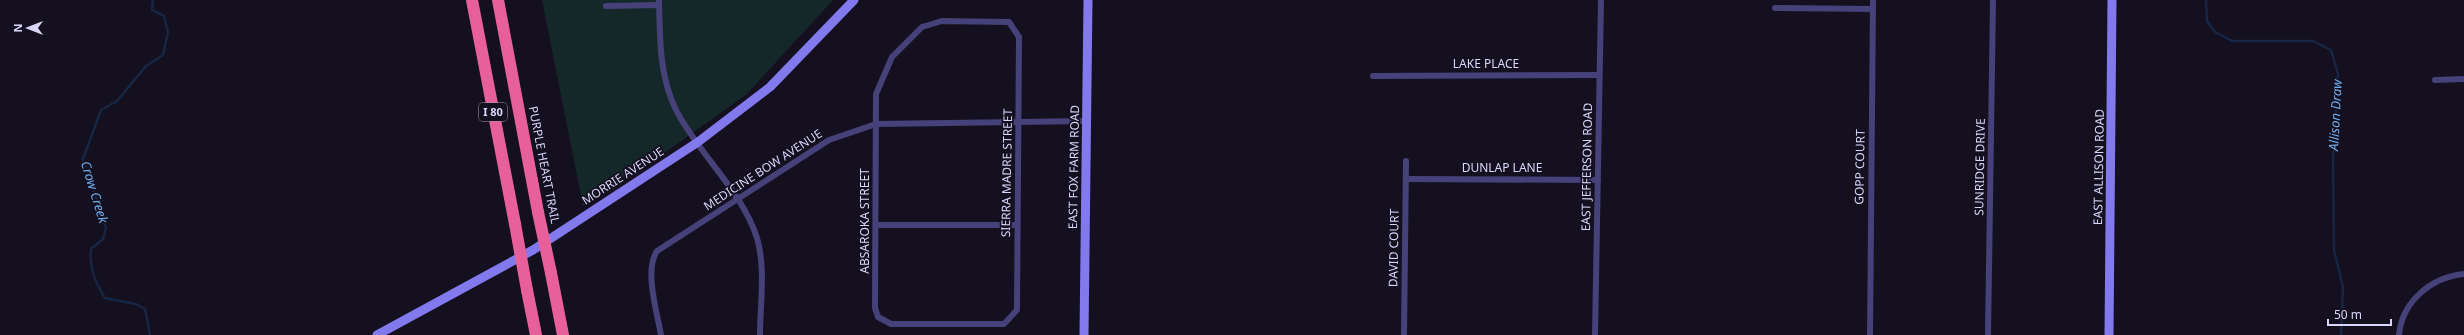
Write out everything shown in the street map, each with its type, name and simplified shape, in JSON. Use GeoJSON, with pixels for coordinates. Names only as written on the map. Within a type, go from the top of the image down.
{"type":"FeatureCollection","features":[{"type":"Feature","properties":{"kind":"highway","name":"I 80"},"geometry":{"type":"LineString","coordinates":[[472,0],[536,335]]}},
{"type":"Feature","properties":{"kind":"highway","name":"PURPLE HEART TRAIL"},"geometry":{"type":"LineString","coordinates":[[498,0],[563,335]]}},
{"type":"Feature","properties":{"kind":"main road","name":"MORRIE AVENUE"},"geometry":{"type":"LineString","coordinates":[[377,335],[390,332],[533,250],[698,142],[770,87],[854,0]]}},
{"type":"Feature","properties":{"kind":"main road","name":"EAST FOX FARM ROAD"},"geometry":{"type":"LineString","coordinates":[[1084,335],[1088,0]]}},
{"type":"Feature","properties":{"kind":"main road","name":"EAST ALLISON ROAD"},"geometry":{"type":"LineString","coordinates":[[2109,335],[2112,0]]}},
{"type":"Feature","properties":{"kind":"street","name":"EAST JEFFERSON ROAD"},"geometry":{"type":"LineString","coordinates":[[1595,335],[1601,0]]}},
{"type":"Feature","properties":{"kind":"street","name":"GOPP COURT"},"geometry":{"type":"LineString","coordinates":[[1870,335],[1873,0]]}},
{"type":"Feature","properties":{"kind":"street","name":"SUNRIDGE DRIVE"},"geometry":{"type":"LineString","coordinates":[[1988,335],[1994,0]]}},
{"type":"Feature","properties":{"kind":"street"},"geometry":{"type":"LineString","coordinates":[[606,6],[659,2],[663,72],[676,110],[736,198],[756,237],[762,260],[760,335]]}},
{"type":"Feature","properties":{"kind":"street"},"geometry":{"type":"LineString","coordinates":[[1775,8],[1873,9]]}},
{"type":"Feature","properties":{"kind":"street","name":"ABSAROKA STREET"},"geometry":{"type":"LineString","coordinates":[[1017,310],[1004,324],[891,324],[878,317],[875,308],[876,94],[892,57],[922,27],[942,21],[1009,22],[1020,37]]}},
{"type":"Feature","properties":{"kind":"street","name":"SIERRA MADRE STREET"},"geometry":{"type":"LineString","coordinates":[[1017,310],[1020,37]]}},
{"type":"Feature","properties":{"kind":"street","name":"LAKE PLACE"},"geometry":{"type":"LineString","coordinates":[[1373,76],[1599,75]]}},
{"type":"Feature","properties":{"kind":"street"},"geometry":{"type":"LineString","coordinates":[[2435,80],[2464,79]]}},
{"type":"Feature","properties":{"kind":"street","name":"MEDICINE BOW AVENUE"},"geometry":{"type":"LineString","coordinates":[[661,335],[650,271],[653,258],[657,251],[736,198],[829,140],[876,124],[1087,121]]}},
{"type":"Feature","properties":{"kind":"street","name":"DAVID COURT"},"geometry":{"type":"LineString","coordinates":[[1404,335],[1406,160]]}},
{"type":"Feature","properties":{"kind":"street","name":"DUNLAP LANE"},"geometry":{"type":"LineString","coordinates":[[1406,179],[1598,180]]}},
{"type":"Feature","properties":{"kind":"street"},"geometry":{"type":"LineString","coordinates":[[876,225],[1017,225]]}},
{"type":"Feature","properties":{"kind":"street"},"geometry":{"type":"LineString","coordinates":[[2399,335],[2401,323],[2408,307],[2418,295],[2446,277],[2464,274]]}},
{"type":"Feature","properties":{"kind":"green space"},"geometry":{"type":"Polygon","coordinates":[[[542,0],[833,0],[747,94],[652,162],[583,206],[542,0]]]}},
{"type":"Feature","properties":{"kind":"waterway","name":"Crow Creek"},"geometry":{"type":"LineString","coordinates":[[150,335],[145,309],[136,304],[105,298],[98,286],[92,269],[91,249],[103,239],[106,228],[83,159],[101,110],[117,101],[146,66],[163,55],[168,32],[164,16],[152,10],[153,0]]}},
{"type":"Feature","properties":{"kind":"waterway","name":"Allison Draw"},"geometry":{"type":"LineString","coordinates":[[2206,0],[2207,21],[2215,32],[2232,41],[2313,41],[2331,50],[2338,74],[2333,158],[2334,250],[2343,287],[2341,335]]}}]}
